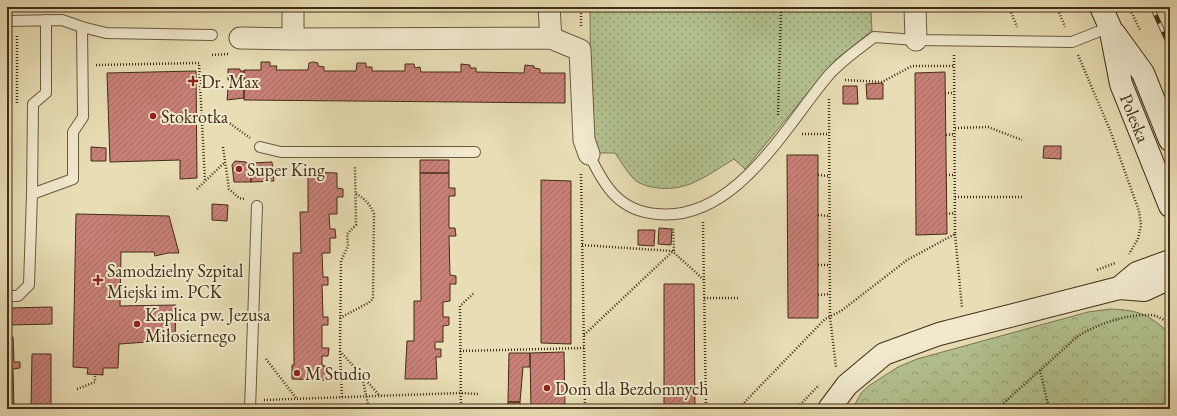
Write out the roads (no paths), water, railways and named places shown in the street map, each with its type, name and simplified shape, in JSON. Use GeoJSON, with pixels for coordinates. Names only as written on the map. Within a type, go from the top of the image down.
{"type":"FeatureCollection","features":[{"type":"Feature","properties":{"kind":"main road","name":"Poleska"},"geometry":{"type":"LineString","coordinates":[[1101,7],[1110,27],[1143,73],[1170,140]]}},
{"type":"Feature","properties":{"kind":"main road","name":"Poleska"},"geometry":{"type":"LineString","coordinates":[[1110,27],[1121,84],[1170,206]]}},
{"type":"Feature","properties":{"kind":"main road"},"geometry":{"type":"LineString","coordinates":[[1119,288],[1137,272],[1170,261]]}},
{"type":"Feature","properties":{"kind":"main road"},"geometry":{"type":"LineString","coordinates":[[829,409],[847,386],[884,354],[939,334],[1119,288],[1144,290],[1170,278]]}},
{"type":"Feature","properties":{"kind":"street"},"geometry":{"type":"LineString","coordinates":[[293,39],[294,7]]}},
{"type":"Feature","properties":{"kind":"street"},"geometry":{"type":"LineString","coordinates":[[549,7],[551,38]]}},
{"type":"Feature","properties":{"kind":"street"},"geometry":{"type":"LineString","coordinates":[[915,7],[916,40]]}},
{"type":"Feature","properties":{"kind":"street"},"geometry":{"type":"LineString","coordinates":[[240,38],[551,38],[580,50],[584,140],[589,154]]}},
{"type":"Feature","properties":{"kind":"lane"},"geometry":{"type":"LineString","coordinates":[[7,296],[18,296],[29,285],[33,104],[46,93],[46,20]]}},
{"type":"Feature","properties":{"kind":"lane"},"geometry":{"type":"LineString","coordinates":[[7,21],[62,20],[82,27],[106,32],[212,35]]}},
{"type":"Feature","properties":{"kind":"lane"},"geometry":{"type":"LineString","coordinates":[[32,194],[73,179],[73,132],[83,117],[82,27]]}},
{"type":"Feature","properties":{"kind":"lane"},"geometry":{"type":"LineString","coordinates":[[589,154],[603,183],[618,199],[635,209],[648,214],[673,216],[703,207],[734,188],[753,170],[829,78],[852,54],[874,37],[954,41],[1072,42],[1110,27]]}},
{"type":"Feature","properties":{"kind":"lane"},"geometry":{"type":"LineString","coordinates":[[260,147],[281,152],[475,152]]}},
{"type":"Feature","properties":{"kind":"lane"},"geometry":{"type":"LineString","coordinates":[[250,406],[257,206]]}},
{"type":"Feature","properties":{"kind":"railway"},"geometry":{"type":"LineString","coordinates":[[1152,7],[1170,47]]}},
{"type":"Feature","properties":{"kind":"railway"},"geometry":{"type":"LineString","coordinates":[[1166,7],[1170,15]]}},
{"type":"Feature","properties":{"kind":"place","name":"Dr. Max"},"geometry":{"type":"Point","coordinates":[193,81]}},
{"type":"Feature","properties":{"kind":"place","name":"Stokrotka"},"geometry":{"type":"Point","coordinates":[153,116]}},
{"type":"Feature","properties":{"kind":"place","name":"Super King"},"geometry":{"type":"Point","coordinates":[239,169]}},
{"type":"Feature","properties":{"kind":"place","name":"Samodzielny Szpital Miejski im. PCK"},"geometry":{"type":"Point","coordinates":[98,280]}},
{"type":"Feature","properties":{"kind":"place","name":"Kaplica pw. Jezusa Miłosiernego"},"geometry":{"type":"Point","coordinates":[137,324]}},
{"type":"Feature","properties":{"kind":"place","name":"M Studio"},"geometry":{"type":"Point","coordinates":[297,373]}},
{"type":"Feature","properties":{"kind":"place","name":"Dom dla Bezdomnych"},"geometry":{"type":"Point","coordinates":[547,388]}}]}
